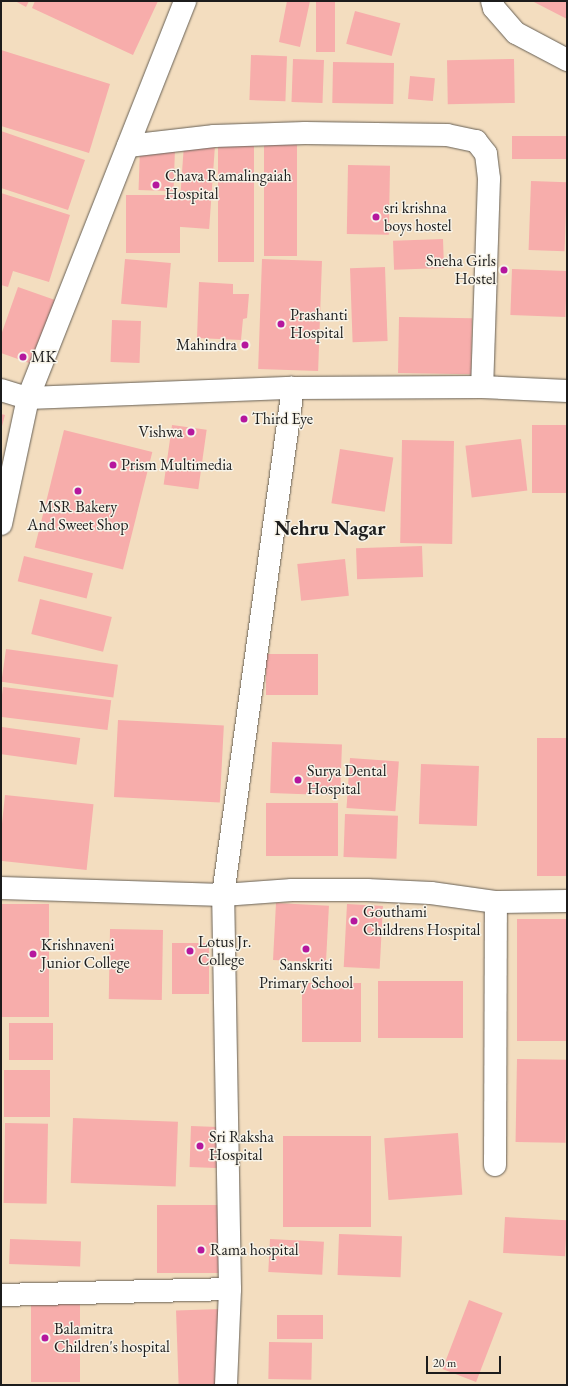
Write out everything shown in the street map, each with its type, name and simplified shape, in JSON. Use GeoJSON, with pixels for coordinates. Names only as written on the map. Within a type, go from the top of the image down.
{"type":"FeatureCollection","features":[{"type":"Feature","properties":{"kind":"street"},"geometry":{"type":"LineString","coordinates":[[1,524],[28,398],[185,1]]}},
{"type":"Feature","properties":{"kind":"street"},"geometry":{"type":"LineString","coordinates":[[492,1],[494,8],[516,33],[567,60]]}},
{"type":"Feature","properties":{"kind":"street"},"geometry":{"type":"LineString","coordinates":[[128,146],[214,136],[305,133],[447,135],[476,141],[486,154],[489,179],[482,387]]}},
{"type":"Feature","properties":{"kind":"street"},"geometry":{"type":"LineString","coordinates":[[1,390],[28,398],[293,388],[482,387],[567,391]]}},
{"type":"Feature","properties":{"kind":"street"},"geometry":{"type":"LineString","coordinates":[[226,1385],[230,1289],[223,895],[293,388]]}},
{"type":"Feature","properties":{"kind":"street"},"geometry":{"type":"LineString","coordinates":[[1,888],[223,895],[292,890],[367,890],[431,893],[496,902],[567,901]]}},
{"type":"Feature","properties":{"kind":"street"},"geometry":{"type":"LineString","coordinates":[[495,1164],[496,902]]}},
{"type":"Feature","properties":{"kind":"street"},"geometry":{"type":"LineString","coordinates":[[1,1295],[230,1289]]}},
{"type":"Feature","properties":{"kind":"building"},"geometry":{"type":"Polygon","coordinates":[[[15,1],[29,1],[26,7],[15,1]]]}},
{"type":"Feature","properties":{"kind":"building"},"geometry":{"type":"Polygon","coordinates":[[[35,1],[158,1],[133,55],[32,8],[35,1]]]}},
{"type":"Feature","properties":{"kind":"building"},"geometry":{"type":"Polygon","coordinates":[[[287,1],[310,1],[300,47],[279,42],[287,1]]]}},
{"type":"Feature","properties":{"kind":"building"},"geometry":{"type":"Polygon","coordinates":[[[316,1],[335,1],[335,52],[316,52],[316,1]]]}},
{"type":"Feature","properties":{"kind":"building"},"geometry":{"type":"Polygon","coordinates":[[[532,1],[567,1],[567,19],[532,1]]]}},
{"type":"Feature","properties":{"kind":"building"},"geometry":{"type":"Polygon","coordinates":[[[355,11],[400,23],[392,56],[346,44],[355,11]]]}},
{"type":"Feature","properties":{"kind":"building"},"geometry":{"type":"Polygon","coordinates":[[[1,50],[110,84],[89,153],[1,126],[1,50]]]}},
{"type":"Feature","properties":{"kind":"building"},"geometry":{"type":"Polygon","coordinates":[[[251,55],[287,56],[285,101],[249,100],[251,55]]]}},
{"type":"Feature","properties":{"kind":"building"},"geometry":{"type":"Polygon","coordinates":[[[293,59],[324,60],[322,103],[291,102],[293,59]]]}},
{"type":"Feature","properties":{"kind":"building"},"geometry":{"type":"Polygon","coordinates":[[[514,59],[515,103],[448,104],[447,60],[514,59]]]}},
{"type":"Feature","properties":{"kind":"building"},"geometry":{"type":"Polygon","coordinates":[[[333,62],[394,63],[393,104],[332,103],[333,62]]]}},
{"type":"Feature","properties":{"kind":"building"},"geometry":{"type":"Polygon","coordinates":[[[410,76],[435,78],[433,101],[408,99],[410,76]]]}},
{"type":"Feature","properties":{"kind":"building"},"geometry":{"type":"Polygon","coordinates":[[[1,131],[85,160],[68,210],[1,188],[1,131]]]}},
{"type":"Feature","properties":{"kind":"building"},"geometry":{"type":"Polygon","coordinates":[[[512,136],[567,136],[567,159],[512,159],[512,136]]]}},
{"type":"Feature","properties":{"kind":"building"},"geometry":{"type":"Polygon","coordinates":[[[264,140],[297,140],[297,256],[264,256],[264,140]]]}},
{"type":"Feature","properties":{"kind":"building"},"geometry":{"type":"Polygon","coordinates":[[[184,144],[215,146],[209,229],[178,227],[184,144]]]}},
{"type":"Feature","properties":{"kind":"building"},"geometry":{"type":"Polygon","coordinates":[[[218,146],[254,146],[254,262],[218,262],[218,146]]]}},
{"type":"Feature","properties":{"kind":"building"},"geometry":{"type":"Polygon","coordinates":[[[140,148],[175,149],[174,191],[139,190],[140,148]]]}},
{"type":"Feature","properties":{"kind":"building"},"geometry":{"type":"Polygon","coordinates":[[[348,165],[390,166],[389,235],[347,234],[348,165]]]}},
{"type":"Feature","properties":{"kind":"building"},"geometry":{"type":"Polygon","coordinates":[[[531,181],[567,182],[565,251],[529,250],[531,181]]]}},
{"type":"Feature","properties":{"kind":"building"},"geometry":{"type":"Polygon","coordinates":[[[1,193],[70,215],[49,282],[13,271],[8,287],[1,285],[1,193]]]}},
{"type":"Feature","properties":{"kind":"building"},"geometry":{"type":"Polygon","coordinates":[[[126,195],[180,195],[180,253],[126,253],[126,195]]]}},
{"type":"Feature","properties":{"kind":"building"},"geometry":{"type":"Polygon","coordinates":[[[443,239],[444,268],[394,270],[393,241],[443,239]]]}},
{"type":"Feature","properties":{"kind":"building"},"geometry":{"type":"Polygon","coordinates":[[[125,259],[171,263],[167,308],[121,304],[125,259]]]}},
{"type":"Feature","properties":{"kind":"building"},"geometry":{"type":"Polygon","coordinates":[[[262,259],[322,261],[318,371],[258,369],[262,259]]]}},
{"type":"Feature","properties":{"kind":"building"},"geometry":{"type":"Polygon","coordinates":[[[385,267],[388,341],[353,342],[350,268],[385,267]]]}},
{"type":"Feature","properties":{"kind":"building"},"geometry":{"type":"Polygon","coordinates":[[[512,269],[567,271],[565,317],[510,315],[512,269]]]}},
{"type":"Feature","properties":{"kind":"building"},"geometry":{"type":"Polygon","coordinates":[[[199,282],[233,284],[233,294],[249,294],[247,318],[243,319],[241,340],[197,338],[199,282]]]}},
{"type":"Feature","properties":{"kind":"building"},"geometry":{"type":"Polygon","coordinates":[[[18,287],[55,300],[32,364],[1,353],[1,335],[18,287]]]}},
{"type":"Feature","properties":{"kind":"building"},"geometry":{"type":"Polygon","coordinates":[[[399,317],[472,318],[471,374],[398,373],[399,317]]]}},
{"type":"Feature","properties":{"kind":"building"},"geometry":{"type":"Polygon","coordinates":[[[112,320],[141,321],[140,363],[111,362],[112,320]]]}},
{"type":"Feature","properties":{"kind":"building"},"geometry":{"type":"Polygon","coordinates":[[[1,414],[5,415],[1,430],[1,414]]]}},
{"type":"Feature","properties":{"kind":"building"},"geometry":{"type":"Polygon","coordinates":[[[172,425],[207,430],[198,489],[164,484],[172,425]]]}},
{"type":"Feature","properties":{"kind":"building"},"geometry":{"type":"Polygon","coordinates":[[[532,425],[567,425],[567,493],[532,493],[532,425]]]}},
{"type":"Feature","properties":{"kind":"building"},"geometry":{"type":"Polygon","coordinates":[[[64,430],[152,452],[123,569],[35,547],[64,430]]]}},
{"type":"Feature","properties":{"kind":"building"},"geometry":{"type":"Polygon","coordinates":[[[521,439],[527,491],[472,497],[465,446],[521,439]]]}},
{"type":"Feature","properties":{"kind":"building"},"geometry":{"type":"Polygon","coordinates":[[[402,440],[454,441],[452,544],[400,543],[402,440]]]}},
{"type":"Feature","properties":{"kind":"building"},"geometry":{"type":"Polygon","coordinates":[[[340,449],[393,457],[385,512],[331,503],[340,449]]]}},
{"type":"Feature","properties":{"kind":"building"},"geometry":{"type":"Polygon","coordinates":[[[422,546],[423,577],[357,579],[356,548],[422,546]]]}},
{"type":"Feature","properties":{"kind":"building"},"geometry":{"type":"Polygon","coordinates":[[[24,556],[93,573],[87,598],[18,581],[24,556]]]}},
{"type":"Feature","properties":{"kind":"building"},"geometry":{"type":"Polygon","coordinates":[[[345,559],[349,596],[301,601],[297,564],[345,559]]]}},
{"type":"Feature","properties":{"kind":"building"},"geometry":{"type":"Polygon","coordinates":[[[40,599],[112,617],[103,652],[31,634],[40,599]]]}},
{"type":"Feature","properties":{"kind":"building"},"geometry":{"type":"Polygon","coordinates":[[[6,649],[118,665],[113,697],[1,682],[6,649]]]}},
{"type":"Feature","properties":{"kind":"building"},"geometry":{"type":"Polygon","coordinates":[[[266,654],[318,654],[318,695],[266,695],[266,654]]]}},
{"type":"Feature","properties":{"kind":"building"},"geometry":{"type":"Polygon","coordinates":[[[3,687],[111,700],[108,730],[1,717],[3,687]]]}},
{"type":"Feature","properties":{"kind":"building"},"geometry":{"type":"Polygon","coordinates":[[[118,720],[224,726],[220,802],[114,797],[118,720]]]}},
{"type":"Feature","properties":{"kind":"building"},"geometry":{"type":"Polygon","coordinates":[[[2,727],[80,738],[76,765],[1,754],[2,727]]]}},
{"type":"Feature","properties":{"kind":"building"},"geometry":{"type":"Polygon","coordinates":[[[537,738],[567,738],[567,876],[537,876],[537,738]]]}},
{"type":"Feature","properties":{"kind":"building"},"geometry":{"type":"Polygon","coordinates":[[[272,742],[342,744],[340,795],[270,793],[272,742]]]}},
{"type":"Feature","properties":{"kind":"building"},"geometry":{"type":"Polygon","coordinates":[[[350,758],[399,761],[395,811],[347,808],[350,758]]]}},
{"type":"Feature","properties":{"kind":"building"},"geometry":{"type":"Polygon","coordinates":[[[421,764],[479,766],[477,826],[419,824],[421,764]]]}},
{"type":"Feature","properties":{"kind":"building"},"geometry":{"type":"Polygon","coordinates":[[[5,795],[94,804],[87,870],[1,861],[1,833],[5,795]]]}},
{"type":"Feature","properties":{"kind":"building"},"geometry":{"type":"Polygon","coordinates":[[[266,803],[338,803],[338,856],[266,856],[266,803]]]}},
{"type":"Feature","properties":{"kind":"building"},"geometry":{"type":"Polygon","coordinates":[[[345,814],[398,816],[396,859],[343,857],[345,814]]]}},
{"type":"Feature","properties":{"kind":"building"},"geometry":{"type":"Polygon","coordinates":[[[276,903],[329,906],[326,963],[273,960],[276,903]]]}},
{"type":"Feature","properties":{"kind":"building"},"geometry":{"type":"Polygon","coordinates":[[[1,904],[49,904],[49,1017],[1,1017],[1,904]]]}},
{"type":"Feature","properties":{"kind":"building"},"geometry":{"type":"Polygon","coordinates":[[[347,904],[383,906],[380,969],[344,967],[347,904]]]}},
{"type":"Feature","properties":{"kind":"building"},"geometry":{"type":"Polygon","coordinates":[[[517,919],[567,919],[567,1041],[517,1041],[517,919]]]}},
{"type":"Feature","properties":{"kind":"building"},"geometry":{"type":"Polygon","coordinates":[[[110,929],[163,930],[162,1000],[109,999],[110,929]]]}},
{"type":"Feature","properties":{"kind":"building"},"geometry":{"type":"Polygon","coordinates":[[[172,943],[209,943],[209,994],[172,994],[172,943]]]}},
{"type":"Feature","properties":{"kind":"building"},"geometry":{"type":"Polygon","coordinates":[[[378,981],[463,981],[463,1038],[378,1038],[378,981]]]}},
{"type":"Feature","properties":{"kind":"building"},"geometry":{"type":"Polygon","coordinates":[[[302,983],[361,983],[361,1042],[302,1042],[302,983]]]}},
{"type":"Feature","properties":{"kind":"building"},"geometry":{"type":"Polygon","coordinates":[[[9,1023],[53,1023],[53,1060],[9,1060],[9,1023]]]}},
{"type":"Feature","properties":{"kind":"building"},"geometry":{"type":"Polygon","coordinates":[[[517,1059],[567,1060],[566,1143],[516,1142],[517,1059]]]}},
{"type":"Feature","properties":{"kind":"building"},"geometry":{"type":"Polygon","coordinates":[[[4,1070],[50,1070],[50,1117],[4,1117],[4,1070]]]}},
{"type":"Feature","properties":{"kind":"building"},"geometry":{"type":"Polygon","coordinates":[[[73,1118],[178,1122],[176,1187],[71,1183],[73,1118]]]}},
{"type":"Feature","properties":{"kind":"building"},"geometry":{"type":"Polygon","coordinates":[[[5,1123],[48,1124],[47,1204],[4,1203],[5,1123]]]}},
{"type":"Feature","properties":{"kind":"building"},"geometry":{"type":"Polygon","coordinates":[[[191,1126],[224,1127],[223,1168],[190,1167],[191,1126]]]}},
{"type":"Feature","properties":{"kind":"building"},"geometry":{"type":"Polygon","coordinates":[[[458,1133],[462,1195],[389,1200],[384,1138],[458,1133]]]}},
{"type":"Feature","properties":{"kind":"building"},"geometry":{"type":"Polygon","coordinates":[[[283,1136],[371,1136],[371,1227],[283,1227],[283,1136]]]}},
{"type":"Feature","properties":{"kind":"building"},"geometry":{"type":"Polygon","coordinates":[[[157,1205],[227,1205],[227,1273],[157,1273],[157,1205]]]}},
{"type":"Feature","properties":{"kind":"building"},"geometry":{"type":"Polygon","coordinates":[[[505,1217],[567,1220],[565,1256],[503,1253],[505,1217]]]}},
{"type":"Feature","properties":{"kind":"building"},"geometry":{"type":"Polygon","coordinates":[[[339,1234],[402,1236],[401,1277],[338,1275],[339,1234]]]}},
{"type":"Feature","properties":{"kind":"building"},"geometry":{"type":"Polygon","coordinates":[[[10,1239],[81,1241],[80,1266],[9,1264],[10,1239]]]}},
{"type":"Feature","properties":{"kind":"building"},"geometry":{"type":"Polygon","coordinates":[[[270,1239],[324,1242],[322,1275],[268,1272],[270,1239]]]}},
{"type":"Feature","properties":{"kind":"building"},"geometry":{"type":"Polygon","coordinates":[[[31,1295],[80,1295],[80,1382],[31,1382],[31,1295]]]}},
{"type":"Feature","properties":{"kind":"building"},"geometry":{"type":"Polygon","coordinates":[[[469,1300],[503,1313],[476,1382],[442,1369],[469,1300]]]}},
{"type":"Feature","properties":{"kind":"building"},"geometry":{"type":"Polygon","coordinates":[[[221,1309],[224,1385],[179,1385],[176,1311],[221,1309]]]}},
{"type":"Feature","properties":{"kind":"building"},"geometry":{"type":"Polygon","coordinates":[[[277,1315],[323,1315],[323,1339],[277,1339],[277,1315]]]}},
{"type":"Feature","properties":{"kind":"building"},"geometry":{"type":"Polygon","coordinates":[[[269,1342],[312,1343],[311,1380],[268,1379],[269,1342]]]}},
{"type":"Feature","properties":{"kind":"place","name":"Chava Ramalingaiah Hospital"},"geometry":{"type":"Point","coordinates":[156,185]}},
{"type":"Feature","properties":{"kind":"place","name":"sri krishna boys hostel"},"geometry":{"type":"Point","coordinates":[376,217]}},
{"type":"Feature","properties":{"kind":"place","name":"Sneha Girls Hostel"},"geometry":{"type":"Point","coordinates":[504,270]}},
{"type":"Feature","properties":{"kind":"place","name":"Prashanti Hospital"},"geometry":{"type":"Point","coordinates":[281,324]}},
{"type":"Feature","properties":{"kind":"place","name":"Mahindra"},"geometry":{"type":"Point","coordinates":[245,345]}},
{"type":"Feature","properties":{"kind":"place","name":"MK"},"geometry":{"type":"Point","coordinates":[23,357]}},
{"type":"Feature","properties":{"kind":"place","name":"Third Eye"},"geometry":{"type":"Point","coordinates":[244,419]}},
{"type":"Feature","properties":{"kind":"place","name":"Vishwa"},"geometry":{"type":"Point","coordinates":[191,432]}},
{"type":"Feature","properties":{"kind":"place","name":"Prism Multimedia"},"geometry":{"type":"Point","coordinates":[113,465]}},
{"type":"Feature","properties":{"kind":"place","name":"MSR Bakery And Sweet Shop"},"geometry":{"type":"Point","coordinates":[78,491]}},
{"type":"Feature","properties":{"kind":"place","name":"Surya Dental Hospital"},"geometry":{"type":"Point","coordinates":[298,780]}},
{"type":"Feature","properties":{"kind":"place","name":"Gouthami Childrens Hospital"},"geometry":{"type":"Point","coordinates":[354,921]}},
{"type":"Feature","properties":{"kind":"place","name":"Sanskriti Primary School"},"geometry":{"type":"Point","coordinates":[306,949]}},
{"type":"Feature","properties":{"kind":"place","name":"Lotus Jr. College"},"geometry":{"type":"Point","coordinates":[190,951]}},
{"type":"Feature","properties":{"kind":"place","name":"Krishnaveni Junior College"},"geometry":{"type":"Point","coordinates":[33,954]}},
{"type":"Feature","properties":{"kind":"place","name":"Sri Raksha Hospital"},"geometry":{"type":"Point","coordinates":[200,1146]}},
{"type":"Feature","properties":{"kind":"place","name":"Rama hospital"},"geometry":{"type":"Point","coordinates":[201,1250]}},
{"type":"Feature","properties":{"kind":"place","name":"Balamitra Children's hospital"},"geometry":{"type":"Point","coordinates":[45,1338]}},
{"type":"Feature","properties":{"kind":"district","name":"Nehru Nagar"},"geometry":{"type":"Point","coordinates":[330,528]}}]}
